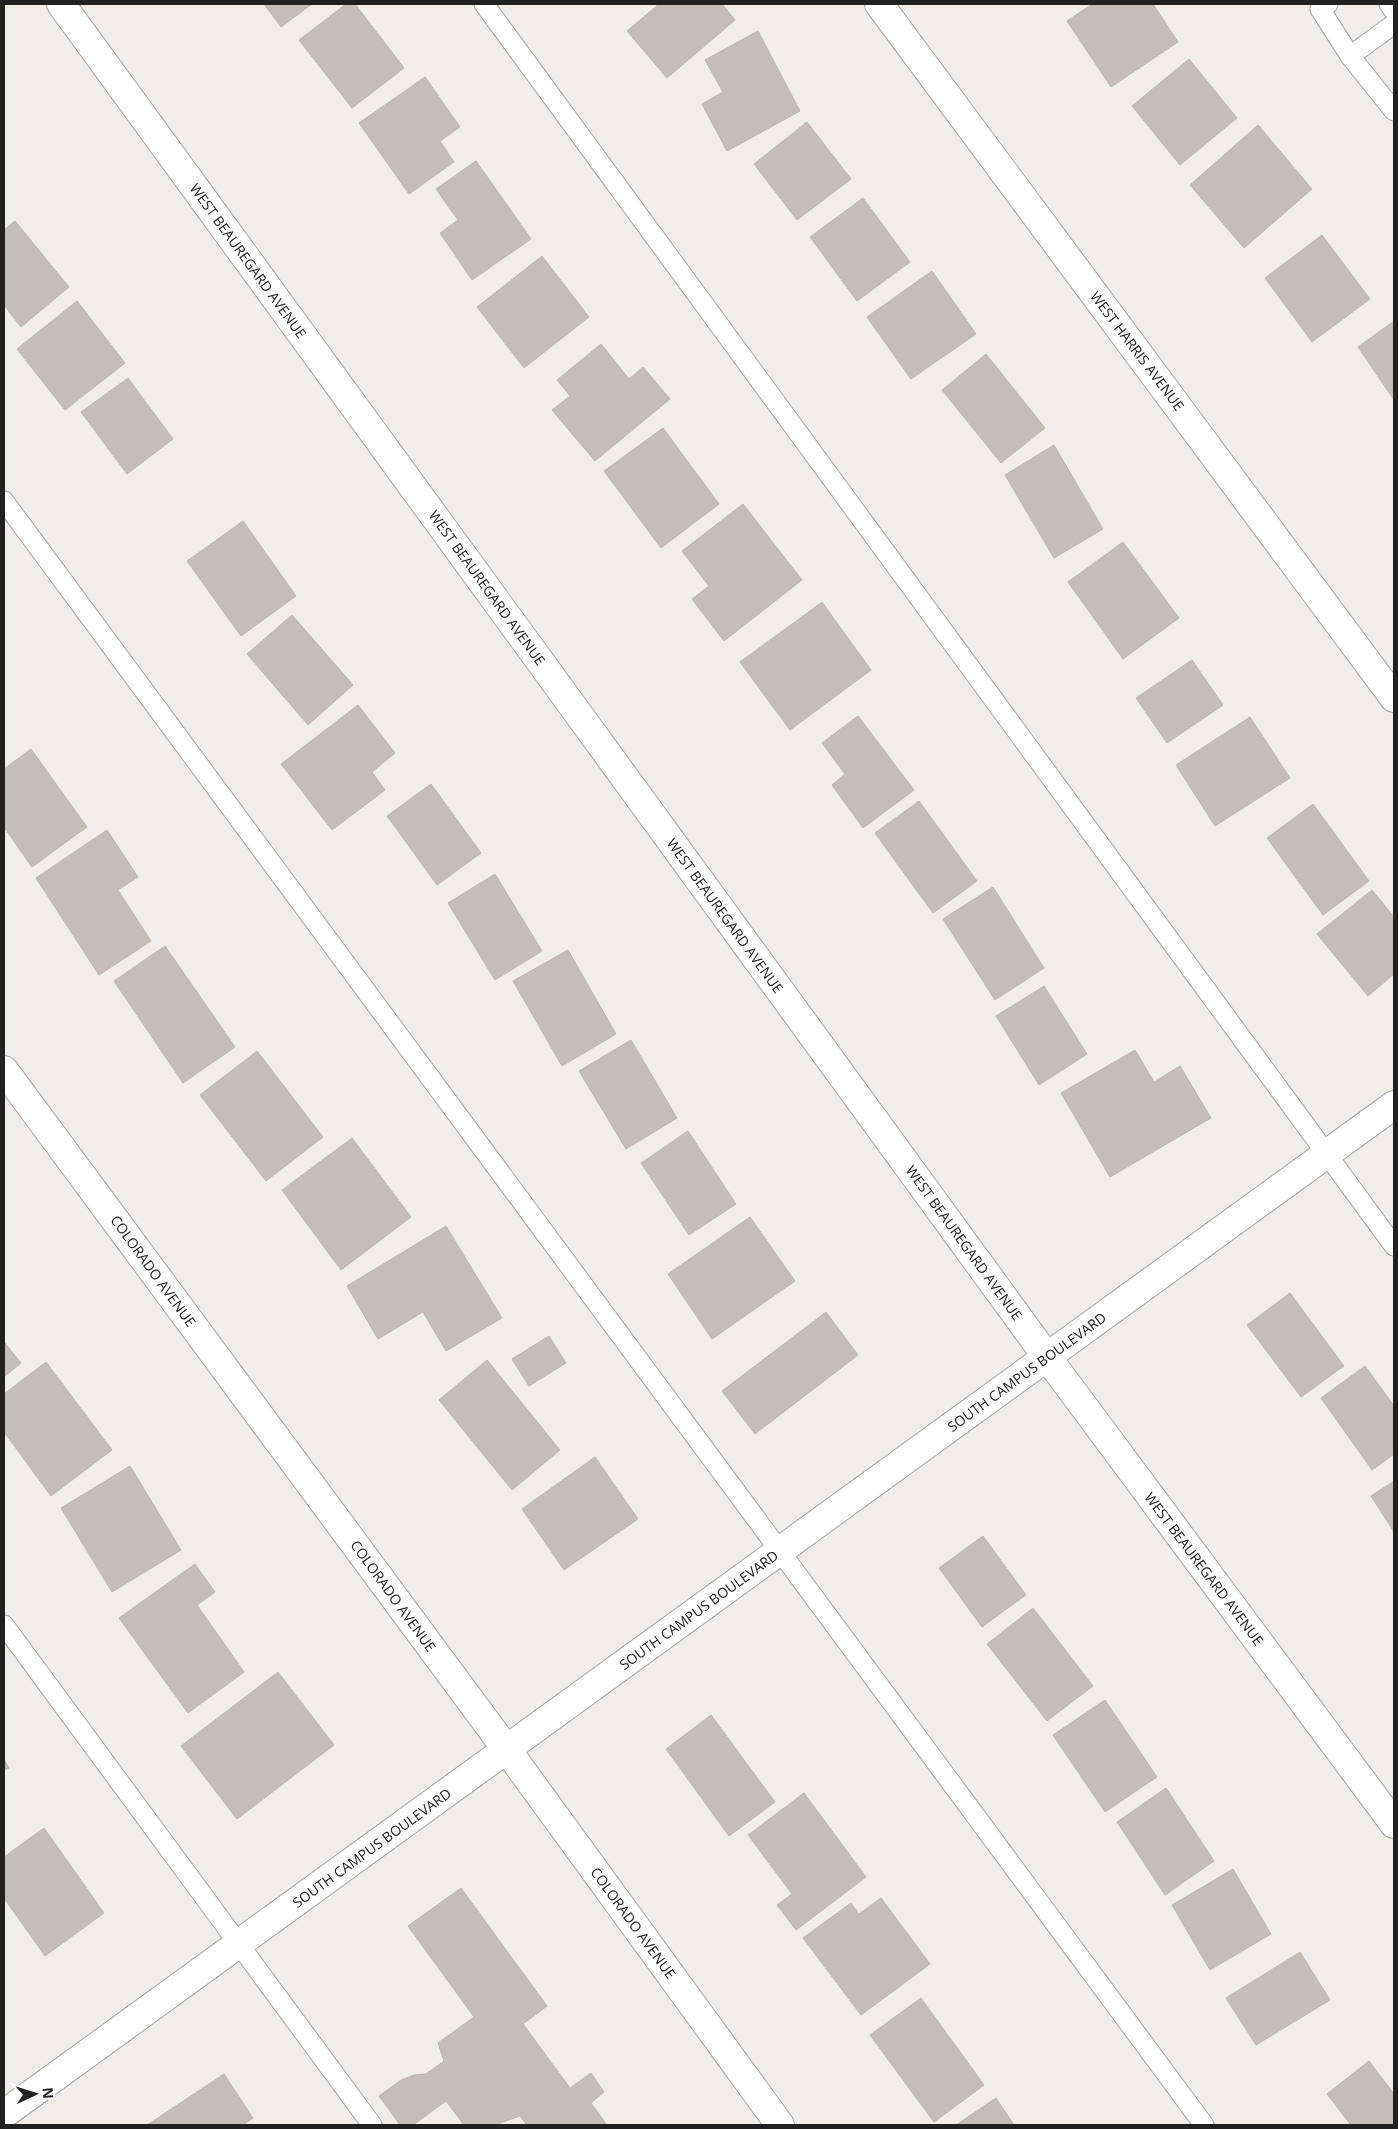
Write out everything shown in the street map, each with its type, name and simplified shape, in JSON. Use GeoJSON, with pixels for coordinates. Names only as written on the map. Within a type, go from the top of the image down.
{"type":"FeatureCollection","features":[{"type":"Feature","properties":{"kind":"street","name":"WEST BEAUREGARD AVENUE"},"geometry":{"type":"LineString","coordinates":[[61,4],[1047,1357],[1394,1824]]}},
{"type":"Feature","properties":{"kind":"street","name":"WEST HARRIS AVENUE"},"geometry":{"type":"LineString","coordinates":[[879,4],[1394,698]]}},
{"type":"Feature","properties":{"kind":"street","name":"COLORADO AVENUE"},"geometry":{"type":"LineString","coordinates":[[4,1070],[507,1750],[780,2125]]}},
{"type":"Feature","properties":{"kind":"street","name":"SOUTH CAMPUS BOULEVARD"},"geometry":{"type":"LineString","coordinates":[[4,2114],[1394,1105]]}},
{"type":"Feature","properties":{"kind":"lane"},"geometry":{"type":"LineString","coordinates":[[484,4],[1394,1246]]}},
{"type":"Feature","properties":{"kind":"lane"},"geometry":{"type":"LineString","coordinates":[[1389,4],[1394,11]]}},
{"type":"Feature","properties":{"kind":"lane"},"geometry":{"type":"LineString","coordinates":[[1321,6],[1350,56],[1394,111]]}},
{"type":"Feature","properties":{"kind":"lane"},"geometry":{"type":"LineString","coordinates":[[1350,56],[1394,24]]}},
{"type":"Feature","properties":{"kind":"lane"},"geometry":{"type":"LineString","coordinates":[[4,501],[1204,2125]]}},
{"type":"Feature","properties":{"kind":"lane"},"geometry":{"type":"LineString","coordinates":[[4,1625],[372,2125]]}},
{"type":"Feature","properties":{"kind":"building"},"geometry":{"type":"Polygon","coordinates":[[[264,4],[312,4],[281,27],[264,4]]]}},
{"type":"Feature","properties":{"kind":"building"},"geometry":{"type":"Polygon","coordinates":[[[346,4],[355,4],[404,68],[352,108],[299,40],[346,4]]]}},
{"type":"Feature","properties":{"kind":"building"},"geometry":{"type":"Polygon","coordinates":[[[659,4],[722,4],[735,20],[667,78],[627,31],[659,4]]]}},
{"type":"Feature","properties":{"kind":"building"},"geometry":{"type":"Polygon","coordinates":[[[1092,4],[1153,4],[1178,42],[1111,87],[1067,21],[1092,4]]]}},
{"type":"Feature","properties":{"kind":"building"},"geometry":{"type":"Polygon","coordinates":[[[758,31],[800,111],[727,151],[702,104],[723,92],[705,60],[758,31]]]}},
{"type":"Feature","properties":{"kind":"building"},"geometry":{"type":"Polygon","coordinates":[[[1189,59],[1237,118],[1180,165],[1132,106],[1189,59]]]}},
{"type":"Feature","properties":{"kind":"building"},"geometry":{"type":"Polygon","coordinates":[[[425,77],[460,127],[440,141],[454,162],[409,194],[359,123],[425,77]]]}},
{"type":"Feature","properties":{"kind":"building"},"geometry":{"type":"Polygon","coordinates":[[[807,122],[851,179],[797,220],[754,164],[807,122]]]}},
{"type":"Feature","properties":{"kind":"building"},"geometry":{"type":"Polygon","coordinates":[[[1258,125],[1312,189],[1244,248],[1190,185],[1258,125]]]}},
{"type":"Feature","properties":{"kind":"building"},"geometry":{"type":"Polygon","coordinates":[[[476,161],[531,239],[472,280],[440,233],[458,220],[436,189],[476,161]]]}},
{"type":"Feature","properties":{"kind":"building"},"geometry":{"type":"Polygon","coordinates":[[[863,198],[910,262],[857,301],[810,237],[863,198]]]}},
{"type":"Feature","properties":{"kind":"building"},"geometry":{"type":"Polygon","coordinates":[[[15,221],[69,287],[21,327],[4,305],[4,230],[15,221]]]}},
{"type":"Feature","properties":{"kind":"building"},"geometry":{"type":"Polygon","coordinates":[[[1322,235],[1370,299],[1312,342],[1265,278],[1322,235]]]}},
{"type":"Feature","properties":{"kind":"building"},"geometry":{"type":"Polygon","coordinates":[[[542,256],[589,317],[524,368],[477,307],[542,256]]]}},
{"type":"Feature","properties":{"kind":"building"},"geometry":{"type":"Polygon","coordinates":[[[932,271],[976,334],[911,379],[867,317],[932,271]]]}},
{"type":"Feature","properties":{"kind":"building"},"geometry":{"type":"Polygon","coordinates":[[[77,301],[125,363],[65,410],[17,349],[77,301]]]}},
{"type":"Feature","properties":{"kind":"building"},"geometry":{"type":"Polygon","coordinates":[[[1394,321],[1394,400],[1358,347],[1394,321]]]}},
{"type":"Feature","properties":{"kind":"building"},"geometry":{"type":"Polygon","coordinates":[[[601,344],[629,379],[643,367],[670,399],[595,461],[552,410],[570,396],[557,380],[601,344]]]}},
{"type":"Feature","properties":{"kind":"building"},"geometry":{"type":"Polygon","coordinates":[[[986,354],[1045,428],[1001,463],[942,390],[986,354]]]}},
{"type":"Feature","properties":{"kind":"building"},"geometry":{"type":"Polygon","coordinates":[[[128,378],[173,439],[127,474],[81,412],[128,378]]]}},
{"type":"Feature","properties":{"kind":"building"},"geometry":{"type":"Polygon","coordinates":[[[663,428],[719,504],[661,548],[604,471],[663,428]]]}},
{"type":"Feature","properties":{"kind":"building"},"geometry":{"type":"Polygon","coordinates":[[[1054,445],[1103,529],[1054,558],[1005,475],[1054,445]]]}},
{"type":"Feature","properties":{"kind":"building"},"geometry":{"type":"Polygon","coordinates":[[[743,504],[802,580],[724,641],[692,599],[709,586],[682,551],[743,504]]]}},
{"type":"Feature","properties":{"kind":"building"},"geometry":{"type":"Polygon","coordinates":[[[243,521],[296,596],[241,636],[187,561],[243,521]]]}},
{"type":"Feature","properties":{"kind":"building"},"geometry":{"type":"Polygon","coordinates":[[[1123,542],[1179,618],[1123,659],[1068,582],[1123,542]]]}},
{"type":"Feature","properties":{"kind":"building"},"geometry":{"type":"Polygon","coordinates":[[[822,602],[871,670],[790,730],[740,662],[822,602]]]}},
{"type":"Feature","properties":{"kind":"building"},"geometry":{"type":"Polygon","coordinates":[[[292,615],[353,685],[308,725],[247,654],[292,615]]]}},
{"type":"Feature","properties":{"kind":"building"},"geometry":{"type":"Polygon","coordinates":[[[1192,660],[1223,705],[1167,743],[1136,698],[1192,660]]]}},
{"type":"Feature","properties":{"kind":"building"},"geometry":{"type":"Polygon","coordinates":[[[358,705],[395,753],[372,772],[385,790],[332,830],[281,764],[358,705]]]}},
{"type":"Feature","properties":{"kind":"building"},"geometry":{"type":"Polygon","coordinates":[[[858,716],[914,790],[863,828],[832,785],[845,774],[822,743],[858,716]]]}},
{"type":"Feature","properties":{"kind":"building"},"geometry":{"type":"Polygon","coordinates":[[[1250,717],[1290,778],[1215,826],[1176,765],[1250,717]]]}},
{"type":"Feature","properties":{"kind":"building"},"geometry":{"type":"Polygon","coordinates":[[[31,749],[87,827],[32,867],[4,827],[4,769],[31,749]]]}},
{"type":"Feature","properties":{"kind":"building"},"geometry":{"type":"Polygon","coordinates":[[[431,784],[481,853],[437,885],[387,816],[431,784]]]}},
{"type":"Feature","properties":{"kind":"building"},"geometry":{"type":"Polygon","coordinates":[[[919,801],[977,881],[933,913],[875,833],[919,801]]]}},
{"type":"Feature","properties":{"kind":"building"},"geometry":{"type":"Polygon","coordinates":[[[1313,804],[1369,881],[1323,915],[1267,838],[1313,804]]]}},
{"type":"Feature","properties":{"kind":"building"},"geometry":{"type":"Polygon","coordinates":[[[107,830],[138,877],[118,890],[151,941],[99,975],[36,878],[107,830]]]}},
{"type":"Feature","properties":{"kind":"building"},"geometry":{"type":"Polygon","coordinates":[[[495,874],[542,951],[495,980],[448,903],[495,874]]]}},
{"type":"Feature","properties":{"kind":"building"},"geometry":{"type":"Polygon","coordinates":[[[993,887],[1044,968],[995,1000],[943,919],[993,887]]]}},
{"type":"Feature","properties":{"kind":"building"},"geometry":{"type":"Polygon","coordinates":[[[1372,890],[1394,917],[1394,974],[1368,996],[1317,934],[1372,890]]]}},
{"type":"Feature","properties":{"kind":"building"},"geometry":{"type":"Polygon","coordinates":[[[165,946],[235,1047],[183,1083],[114,981],[165,946]]]}},
{"type":"Feature","properties":{"kind":"building"},"geometry":{"type":"Polygon","coordinates":[[[568,950],[616,1034],[562,1066],[513,981],[568,950]]]}},
{"type":"Feature","properties":{"kind":"building"},"geometry":{"type":"Polygon","coordinates":[[[1044,986],[1087,1054],[1039,1085],[996,1016],[1044,986]]]}},
{"type":"Feature","properties":{"kind":"building"},"geometry":{"type":"Polygon","coordinates":[[[631,1040],[677,1118],[626,1149],[579,1071],[631,1040]]]}},
{"type":"Feature","properties":{"kind":"building"},"geometry":{"type":"Polygon","coordinates":[[[1135,1050],[1154,1082],[1180,1066],[1211,1118],[1110,1177],[1061,1093],[1135,1050]]]}},
{"type":"Feature","properties":{"kind":"building"},"geometry":{"type":"Polygon","coordinates":[[[257,1051],[323,1137],[266,1181],[200,1095],[257,1051]]]}},
{"type":"Feature","properties":{"kind":"building"},"geometry":{"type":"Polygon","coordinates":[[[688,1131],[736,1204],[689,1235],[641,1163],[688,1131]]]}},
{"type":"Feature","properties":{"kind":"building"},"geometry":{"type":"Polygon","coordinates":[[[352,1138],[411,1217],[341,1270],[282,1190],[352,1138]]]}},
{"type":"Feature","properties":{"kind":"building"},"geometry":{"type":"Polygon","coordinates":[[[750,1217],[795,1281],[712,1339],[668,1274],[750,1217]]]}},
{"type":"Feature","properties":{"kind":"building"},"geometry":{"type":"Polygon","coordinates":[[[446,1226],[502,1318],[446,1351],[423,1312],[378,1339],[347,1286],[446,1226]]]}},
{"type":"Feature","properties":{"kind":"building"},"geometry":{"type":"Polygon","coordinates":[[[1290,1293],[1344,1366],[1301,1397],[1247,1325],[1290,1293]]]}},
{"type":"Feature","properties":{"kind":"building"},"geometry":{"type":"Polygon","coordinates":[[[826,1312],[858,1355],[755,1434],[722,1391],[826,1312]]]}},
{"type":"Feature","properties":{"kind":"building"},"geometry":{"type":"Polygon","coordinates":[[[549,1336],[566,1363],[529,1386],[512,1359],[549,1336]]]}},
{"type":"Feature","properties":{"kind":"building"},"geometry":{"type":"Polygon","coordinates":[[[4,1342],[21,1363],[4,1377],[4,1342]]]}},
{"type":"Feature","properties":{"kind":"building"},"geometry":{"type":"Polygon","coordinates":[[[487,1360],[560,1450],[512,1490],[439,1400],[487,1360]]]}},
{"type":"Feature","properties":{"kind":"building"},"geometry":{"type":"Polygon","coordinates":[[[46,1362],[112,1450],[51,1496],[4,1432],[4,1394],[46,1362]]]}},
{"type":"Feature","properties":{"kind":"building"},"geometry":{"type":"Polygon","coordinates":[[[1365,1366],[1394,1406],[1394,1454],[1372,1470],[1321,1398],[1365,1366]]]}},
{"type":"Feature","properties":{"kind":"building"},"geometry":{"type":"Polygon","coordinates":[[[595,1457],[638,1519],[564,1570],[522,1509],[595,1457]]]}},
{"type":"Feature","properties":{"kind":"building"},"geometry":{"type":"Polygon","coordinates":[[[130,1466],[181,1550],[112,1592],[61,1508],[130,1466]]]}},
{"type":"Feature","properties":{"kind":"building"},"geometry":{"type":"Polygon","coordinates":[[[1394,1481],[1394,1532],[1371,1496],[1394,1481]]]}},
{"type":"Feature","properties":{"kind":"building"},"geometry":{"type":"Polygon","coordinates":[[[983,1536],[1026,1595],[982,1627],[939,1568],[983,1536]]]}},
{"type":"Feature","properties":{"kind":"building"},"geometry":{"type":"Polygon","coordinates":[[[195,1564],[215,1592],[197,1605],[244,1672],[188,1713],[119,1618],[195,1564]]]}},
{"type":"Feature","properties":{"kind":"building"},"geometry":{"type":"Polygon","coordinates":[[[1033,1608],[1093,1686],[1047,1721],[987,1644],[1033,1608]]]}},
{"type":"Feature","properties":{"kind":"building"},"geometry":{"type":"Polygon","coordinates":[[[278,1672],[334,1745],[237,1819],[181,1746],[278,1672]]]}},
{"type":"Feature","properties":{"kind":"building"},"geometry":{"type":"Polygon","coordinates":[[[1105,1700],[1157,1777],[1105,1812],[1053,1735],[1105,1700]]]}},
{"type":"Feature","properties":{"kind":"building"},"geometry":{"type":"Polygon","coordinates":[[[711,1715],[775,1802],[729,1836],[666,1749],[711,1715]]]}},
{"type":"Feature","properties":{"kind":"building"},"geometry":{"type":"Polygon","coordinates":[[[4,1759],[9,1768],[4,1770],[4,1759]]]}},
{"type":"Feature","properties":{"kind":"building"},"geometry":{"type":"Polygon","coordinates":[[[1166,1788],[1214,1861],[1165,1895],[1117,1822],[1166,1788]]]}},
{"type":"Feature","properties":{"kind":"building"},"geometry":{"type":"Polygon","coordinates":[[[804,1793],[866,1877],[796,1930],[777,1905],[792,1894],[748,1835],[804,1793]]]}},
{"type":"Feature","properties":{"kind":"building"},"geometry":{"type":"Polygon","coordinates":[[[44,1828],[104,1913],[45,1956],[4,1898],[4,1857],[44,1828]]]}},
{"type":"Feature","properties":{"kind":"building"},"geometry":{"type":"Polygon","coordinates":[[[1233,1869],[1271,1934],[1210,1970],[1172,1905],[1233,1869]]]}},
{"type":"Feature","properties":{"kind":"building"},"geometry":{"type":"Polygon","coordinates":[[[461,1888],[547,2006],[523,2024],[570,2088],[591,2073],[604,2092],[591,2103],[607,2125],[527,2125],[520,2116],[494,2125],[464,2125],[446,2101],[413,2125],[400,2125],[379,2096],[401,2080],[414,2075],[426,2074],[444,2061],[438,2043],[474,2017],[408,1926],[461,1888]]]}},
{"type":"Feature","properties":{"kind":"building"},"geometry":{"type":"Polygon","coordinates":[[[881,1898],[930,1964],[861,2015],[803,1938],[851,1903],[859,1914],[881,1898]]]}},
{"type":"Feature","properties":{"kind":"building"},"geometry":{"type":"Polygon","coordinates":[[[1300,1952],[1330,2000],[1256,2045],[1226,1998],[1300,1952]]]}},
{"type":"Feature","properties":{"kind":"building"},"geometry":{"type":"Polygon","coordinates":[[[921,1998],[984,2085],[934,2122],[870,2035],[921,1998]]]}},
{"type":"Feature","properties":{"kind":"building"},"geometry":{"type":"Polygon","coordinates":[[[1369,2061],[1394,2094],[1394,2125],[1351,2125],[1327,2094],[1369,2061]]]}},
{"type":"Feature","properties":{"kind":"building"},"geometry":{"type":"Polygon","coordinates":[[[224,2074],[253,2118],[243,2125],[147,2125],[224,2074]]]}},
{"type":"Feature","properties":{"kind":"building"},"geometry":{"type":"Polygon","coordinates":[[[996,2098],[1014,2125],[956,2125],[996,2098]]]}}]}
